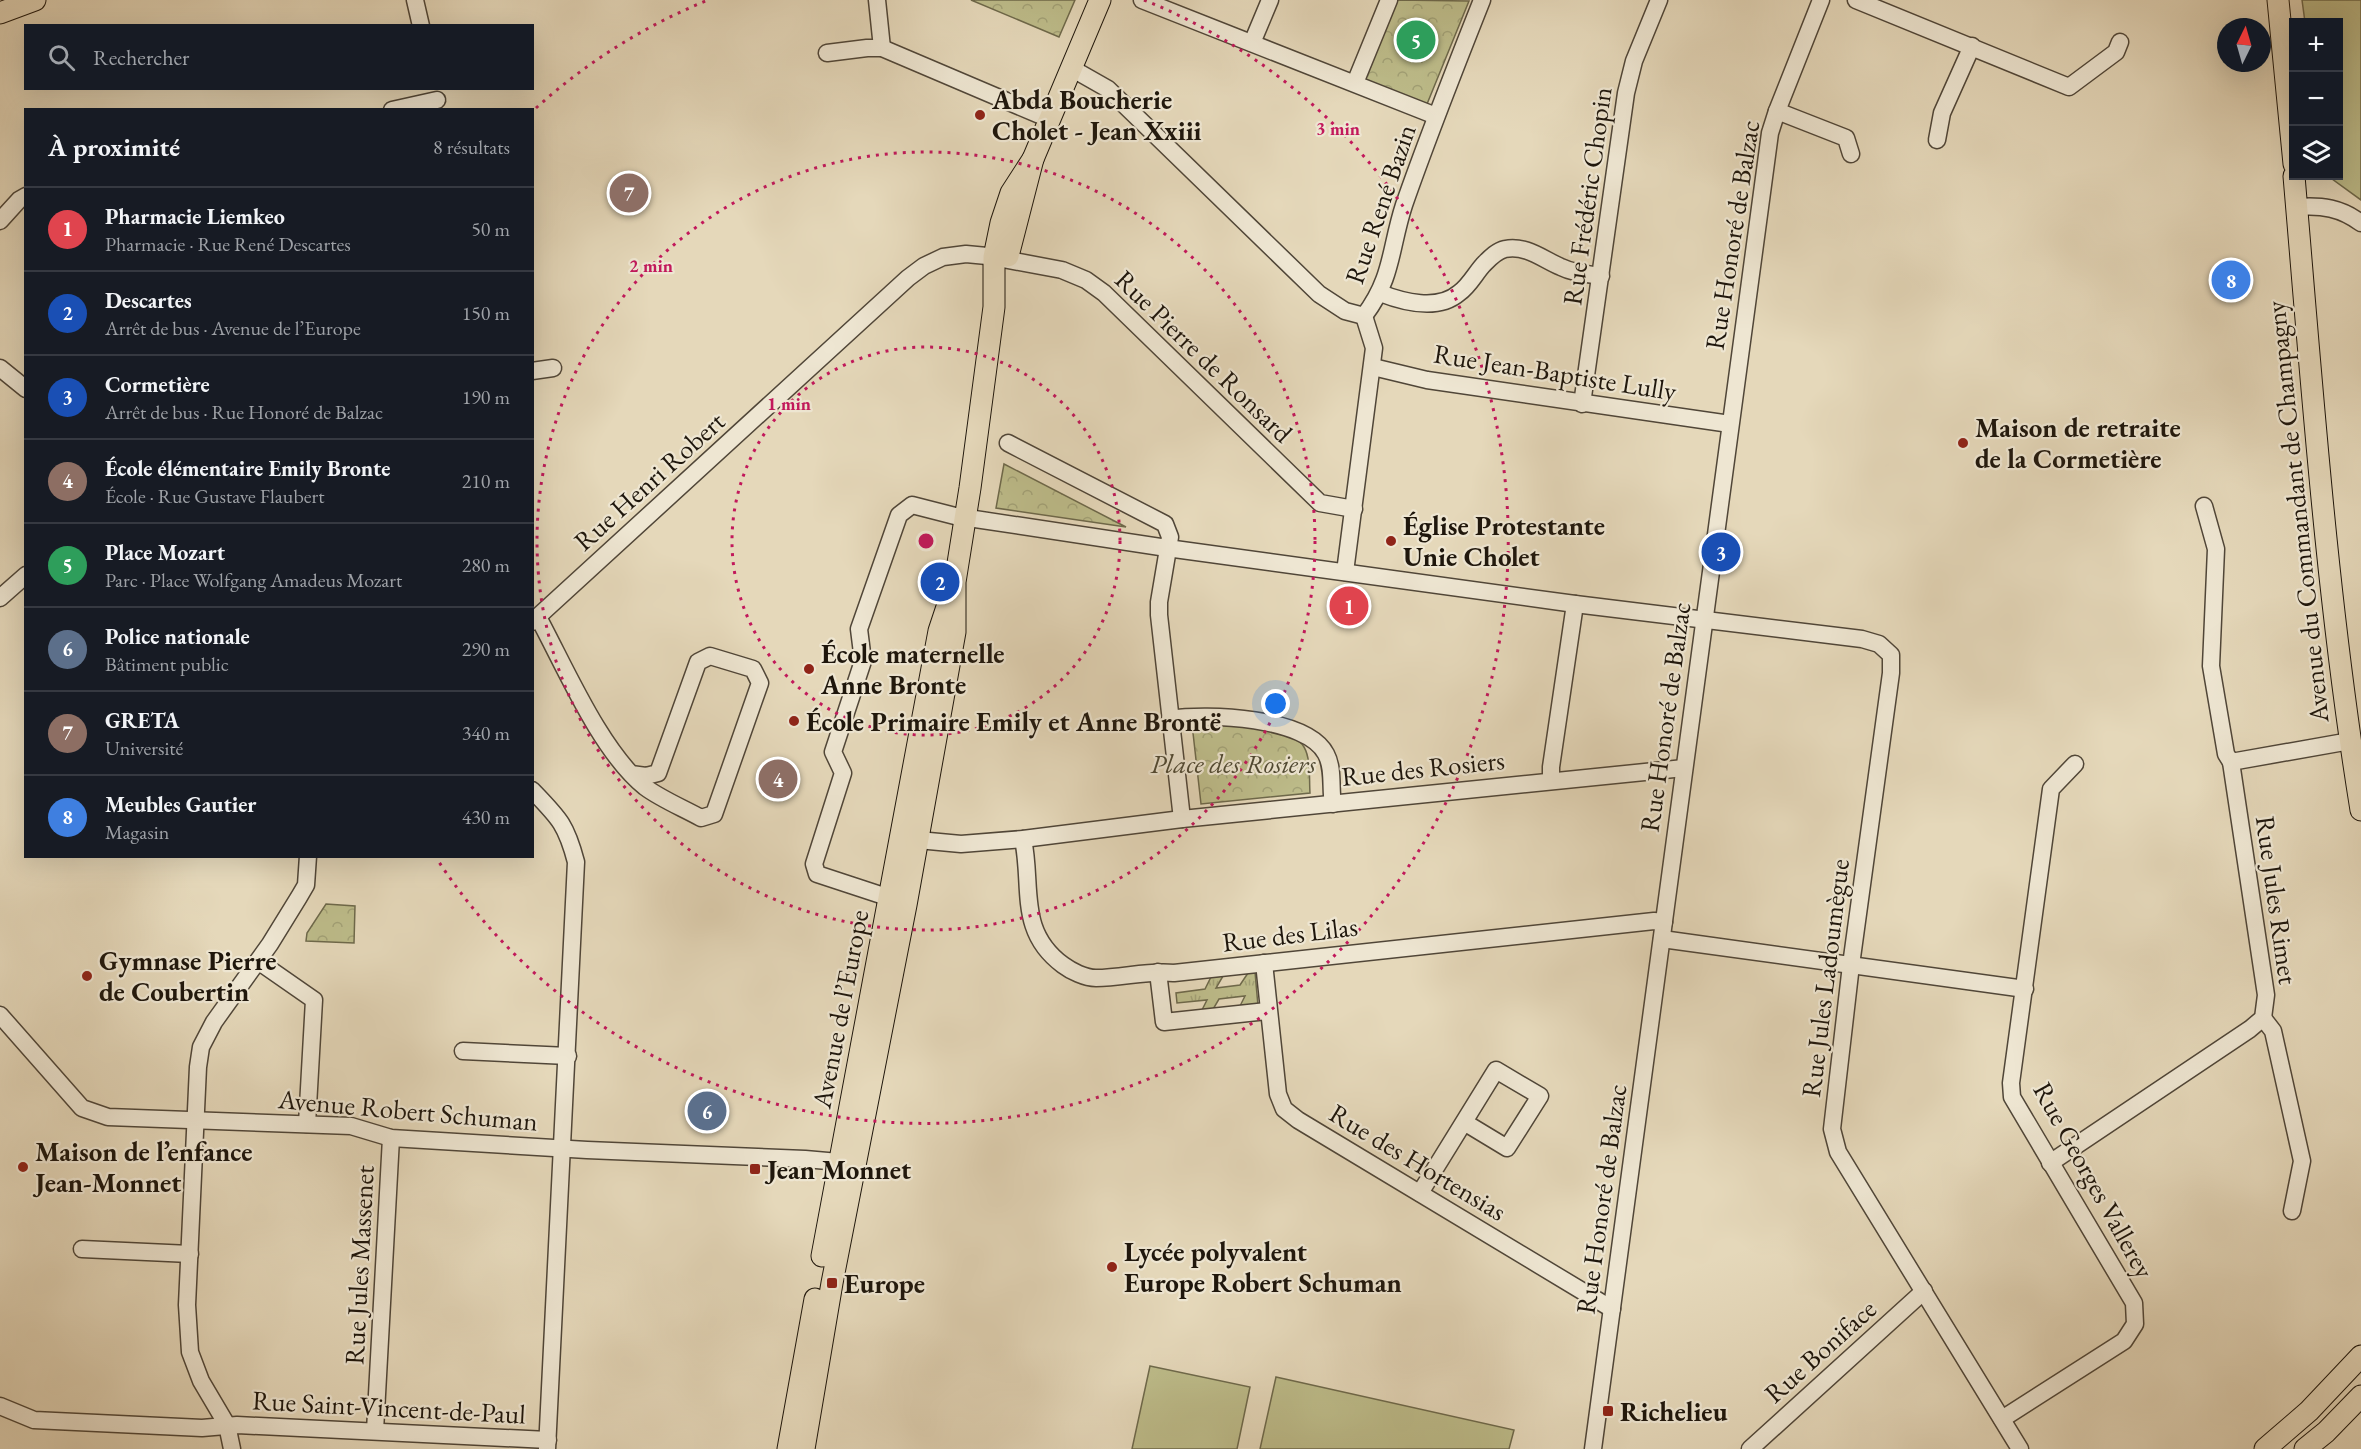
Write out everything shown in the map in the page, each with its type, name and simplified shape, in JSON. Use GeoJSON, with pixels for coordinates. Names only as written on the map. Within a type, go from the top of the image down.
{"type":"FeatureCollection","features":[{"type":"Feature","properties":{"kind":"main road"},"geometry":{"type":"LineString","coordinates":[[0,13],[35,0]]}},
{"type":"Feature","properties":{"kind":"main road","name":"Avenue de l’Europe"},"geometry":{"type":"LineString","coordinates":[[804,1449],[890,898],[939,631],[955,582],[966,518],[1001,258],[1033,159],[1100,0]]}},
{"type":"Feature","properties":{"kind":"main road"},"geometry":{"type":"LineString","coordinates":[[2278,0],[2290,126]]}},
{"type":"Feature","properties":{"kind":"main road","name":"Avenue du Commandant de Champagny"},"geometry":{"type":"LineString","coordinates":[[2294,180],[2312,401],[2332,596],[2361,810]]}},
{"type":"Feature","properties":{"kind":"main road","name":"Avenue de l’Europe"},"geometry":{"type":"LineString","coordinates":[[788,1449],[918,840],[955,632],[955,582]]}},
{"type":"Feature","properties":{"kind":"main road"},"geometry":{"type":"LineString","coordinates":[[2265,1449],[2309,1411],[2361,1356]]}},
{"type":"Feature","properties":{"kind":"main road"},"geometry":{"type":"LineString","coordinates":[[2305,1449],[2326,1432],[2361,1396]]}},
{"type":"Feature","properties":{"kind":"street"},"geometry":{"type":"LineString","coordinates":[[415,0],[421,24]]}},
{"type":"Feature","properties":{"kind":"street"},"geometry":{"type":"LineString","coordinates":[[877,0],[882,48]]}},
{"type":"Feature","properties":{"kind":"street"},"geometry":{"type":"LineString","coordinates":[[1142,0],[1436,116]]}},
{"type":"Feature","properties":{"kind":"street"},"geometry":{"type":"LineString","coordinates":[[1252,43],[1270,0]]}},
{"type":"Feature","properties":{"kind":"street"},"geometry":{"type":"LineString","coordinates":[[1355,83],[1389,0]]}},
{"type":"Feature","properties":{"kind":"street","name":"Rue René Bazin"},"geometry":{"type":"LineString","coordinates":[[1346,572],[1373,367],[1374,348],[1364,316],[1380,293],[1403,209],[1436,116],[1482,0]]}},
{"type":"Feature","properties":{"kind":"street","name":"Rue Frédéric Chopin"},"geometry":{"type":"LineString","coordinates":[[1582,404],[1626,93],[1634,61],[1659,0]]}},
{"type":"Feature","properties":{"kind":"street","name":"Rue Honoré de Balzac"},"geometry":{"type":"LineString","coordinates":[[1593,1449],[1770,133],[1821,0]]}},
{"type":"Feature","properties":{"kind":"street"},"geometry":{"type":"LineString","coordinates":[[1856,0],[2069,87],[2116,52],[2120,42]]}},
{"type":"Feature","properties":{"kind":"street"},"geometry":{"type":"LineString","coordinates":[[1937,140],[1942,113],[1972,46]]}},
{"type":"Feature","properties":{"kind":"street"},"geometry":{"type":"LineString","coordinates":[[827,53],[882,48],[1049,119]]}},
{"type":"Feature","properties":{"kind":"street"},"geometry":{"type":"LineString","coordinates":[[1071,68],[1108,89],[1319,294],[1346,310],[1364,316]]}},
{"type":"Feature","properties":{"kind":"street"},"geometry":{"type":"LineString","coordinates":[[400,108],[437,99]]}},
{"type":"Feature","properties":{"kind":"street"},"geometry":{"type":"LineString","coordinates":[[1777,111],[1846,138],[1851,154]]}},
{"type":"Feature","properties":{"kind":"street"},"geometry":{"type":"LineString","coordinates":[[0,221],[24,197]]}},
{"type":"Feature","properties":{"kind":"street"},"geometry":{"type":"LineString","coordinates":[[2297,207],[2331,207],[2348,213],[2361,223]]}},
{"type":"Feature","properties":{"kind":"street"},"geometry":{"type":"LineString","coordinates":[[1380,293],[1401,301],[1432,303],[1450,299],[1460,293],[1491,257],[1503,249],[1532,251],[1560,267],[1601,276]]}},
{"type":"Feature","properties":{"kind":"street","name":"Rue Henri Robert"},"geometry":{"type":"LineString","coordinates":[[536,620],[908,278],[924,266],[943,257],[966,254],[1001,258]]}},
{"type":"Feature","properties":{"kind":"street","name":"Rue Pierre de Ronsard"},"geometry":{"type":"LineString","coordinates":[[1001,258],[1062,270],[1086,280],[1112,302],[1320,503],[1354,509]]}},
{"type":"Feature","properties":{"kind":"street","name":"Rue Jean-Baptiste Lully"},"geometry":{"type":"LineString","coordinates":[[1373,367],[1427,380],[1730,424]]}},
{"type":"Feature","properties":{"kind":"street"},"geometry":{"type":"LineString","coordinates":[[0,368],[24,387]]}},
{"type":"Feature","properties":{"kind":"street"},"geometry":{"type":"LineString","coordinates":[[534,371],[552,368]]}},
{"type":"Feature","properties":{"kind":"street"},"geometry":{"type":"LineString","coordinates":[[1008,443],[1165,524],[1170,537],[1159,615],[1182,819]]}},
{"type":"Feature","properties":{"kind":"street"},"geometry":{"type":"LineString","coordinates":[[890,898],[817,874],[814,864],[843,773],[833,752],[863,661],[860,629],[899,515],[912,505],[966,518],[1167,548],[1705,620]]}},
{"type":"Feature","properties":{"kind":"street","name":"Rue Jules Rimet"},"geometry":{"type":"LineString","coordinates":[[2050,1163],[2250,1029],[2263,1017],[2266,995],[2230,762],[2226,754],[2211,666],[2216,549],[2204,506]]}},
{"type":"Feature","properties":{"kind":"street"},"geometry":{"type":"LineString","coordinates":[[0,598],[24,577]]}},
{"type":"Feature","properties":{"kind":"street"},"geometry":{"type":"LineString","coordinates":[[1551,780],[1575,604]]}},
{"type":"Feature","properties":{"kind":"street"},"geometry":{"type":"LineString","coordinates":[[536,620],[614,753],[632,774],[646,788],[701,818],[714,814],[760,683],[753,669],[710,656],[698,662],[658,773],[646,776],[632,774]]}},
{"type":"Feature","properties":{"kind":"street","name":"Rue Jules Ladoumègue"},"geometry":{"type":"LineString","coordinates":[[1705,620],[1862,639],[1879,644],[1891,655],[1891,673],[1851,965],[1832,1130],[1838,1152],[2020,1449]]}},
{"type":"Feature","properties":{"kind":"street"},"geometry":{"type":"LineString","coordinates":[[1170,719],[1232,719],[1276,725],[1304,733],[1314,739],[1327,755],[1333,804]]}},
{"type":"Feature","properties":{"kind":"street"},"geometry":{"type":"LineString","coordinates":[[2230,762],[2350,741]]}},
{"type":"Feature","properties":{"kind":"street","name":"Rue Georges Vallerey"},"geometry":{"type":"LineString","coordinates":[[2002,1419],[2124,1341],[2135,1324],[2134,1303],[2012,1097],[2011,1083],[2051,789],[2075,764]]}},
{"type":"Feature","properties":{"kind":"street","name":"Rue des Rosiers"},"geometry":{"type":"LineString","coordinates":[[918,840],[961,844],[1023,839],[1182,819],[1684,768]]}},
{"type":"Feature","properties":{"kind":"street"},"geometry":{"type":"LineString","coordinates":[[534,792],[560,819],[569,836],[576,862],[548,1444]]}},
{"type":"Feature","properties":{"kind":"street","name":"Rue des Lilas"},"geometry":{"type":"LineString","coordinates":[[1023,839],[1029,914],[1036,936],[1052,957],[1070,970],[1094,978],[1158,972],[1174,973],[1654,921],[1664,922]]}},
{"type":"Feature","properties":{"kind":"street"},"geometry":{"type":"LineString","coordinates":[[232,1449],[227,1425],[201,1381],[190,1352],[187,1305],[198,1067],[201,1047],[214,1022],[258,961],[306,885],[309,858]]}},
{"type":"Feature","properties":{"kind":"street"},"geometry":{"type":"LineString","coordinates":[[1662,939],[2025,989]]}},
{"type":"Feature","properties":{"kind":"street"},"geometry":{"type":"LineString","coordinates":[[258,961],[314,1000],[307,1124]]}},
{"type":"Feature","properties":{"kind":"street","name":"Rue des Hortensias"},"geometry":{"type":"LineString","coordinates":[[1264,963],[1267,1011],[1278,1094],[1284,1109],[1298,1120],[1612,1309]]}},
{"type":"Feature","properties":{"kind":"street"},"geometry":{"type":"LineString","coordinates":[[1158,972],[1164,1022],[1267,1011]]}},
{"type":"Feature","properties":{"kind":"street","name":"Avenue Robert Schuman"},"geometry":{"type":"LineString","coordinates":[[0,1015],[82,1108],[108,1117],[351,1126],[391,1138],[848,1163]]}},
{"type":"Feature","properties":{"kind":"street"},"geometry":{"type":"LineString","coordinates":[[2263,1017],[2273,1031],[2302,1161],[2292,1211]]}},
{"type":"Feature","properties":{"kind":"street"},"geometry":{"type":"LineString","coordinates":[[463,1052],[568,1056]]}},
{"type":"Feature","properties":{"kind":"street"},"geometry":{"type":"LineString","coordinates":[[1420,1193],[1496,1070],[1540,1096],[1507,1148],[1464,1122]]}},
{"type":"Feature","properties":{"kind":"street","name":"Rue Jules Massenet"},"geometry":{"type":"LineString","coordinates":[[375,1431],[391,1138]]}},
{"type":"Feature","properties":{"kind":"street"},"geometry":{"type":"LineString","coordinates":[[82,1248],[190,1254]]}},
{"type":"Feature","properties":{"kind":"street","name":"Rue Boniface"},"geometry":{"type":"LineString","coordinates":[[1750,1449],[1924,1292]]}},
{"type":"Feature","properties":{"kind":"street","name":"Rue Saint-Vincent-de-Paul"},"geometry":{"type":"LineString","coordinates":[[0,1406],[34,1420],[202,1428],[227,1425],[375,1431],[548,1444]]}},
{"type":"Feature","properties":{"kind":"green space"},"geometry":{"type":"Polygon","coordinates":[[[971,0],[1075,0],[1059,37],[971,0]]]}},
{"type":"Feature","properties":{"kind":"green space"},"geometry":{"type":"Polygon","coordinates":[[[1396,0],[1469,1],[1427,104],[1364,80],[1396,0]]]}},
{"type":"Feature","properties":{"kind":"green space"},"geometry":{"type":"Polygon","coordinates":[[[2302,0],[2361,0],[2361,200],[2334,180],[2343,180],[2343,18],[2304,18],[2302,0]]]}},
{"type":"Feature","properties":{"kind":"green space"},"geometry":{"type":"Polygon","coordinates":[[[1004,464],[1126,527],[996,508],[1004,464]]]}},
{"type":"Feature","properties":{"kind":"green space","name":"Place des Rosiers"},"geometry":{"type":"Polygon","coordinates":[[[1192,724],[1269,730],[1296,739],[1304,747],[1308,757],[1310,793],[1201,804],[1192,724]]]}},
{"type":"Feature","properties":{"kind":"green space"},"geometry":{"type":"Polygon","coordinates":[[[326,904],[355,906],[354,943],[306,941],[307,933],[326,904]]]}},
{"type":"Feature","properties":{"kind":"green space"},"geometry":{"type":"Polygon","coordinates":[[[1255,972],[1258,1006],[1239,1008],[1245,996],[1219,999],[1212,1011],[1201,1012],[1207,1000],[1177,1003],[1176,993],[1205,989],[1211,977],[1223,976],[1216,988],[1240,985],[1248,973],[1255,972]]]}},
{"type":"Feature","properties":{"kind":"green space"},"geometry":{"type":"Polygon","coordinates":[[[1150,1366],[1250,1387],[1237,1449],[1132,1449],[1150,1366]]]}},
{"type":"Feature","properties":{"kind":"green space"},"geometry":{"type":"Polygon","coordinates":[[[1276,1377],[1514,1430],[1509,1449],[1260,1449],[1276,1377]]]}},
{"type":"Feature","properties":{"kind":"place","name":"Place Mozart"},"geometry":{"type":"Point","coordinates":[1416,40]}},
{"type":"Feature","properties":{"kind":"place","name":"Abda Boucherie Cholet - Jean Xxiii"},"geometry":{"type":"Point","coordinates":[980,115]}},
{"type":"Feature","properties":{"kind":"place","name":"GRETA"},"geometry":{"type":"Point","coordinates":[629,193]}},
{"type":"Feature","properties":{"kind":"place","name":"Meubles Gautier"},"geometry":{"type":"Point","coordinates":[2231,280]}},
{"type":"Feature","properties":{"kind":"place","name":"Maison de retraite de la Cormetière"},"geometry":{"type":"Point","coordinates":[1963,443]}},
{"type":"Feature","properties":{"kind":"place","name":"Église Protestante Unie Cholet"},"geometry":{"type":"Point","coordinates":[1391,541]}},
{"type":"Feature","properties":{"kind":"place","name":"Cormetière"},"geometry":{"type":"Point","coordinates":[1721,552]}},
{"type":"Feature","properties":{"kind":"place","name":"Descartes"},"geometry":{"type":"Point","coordinates":[940,582]}},
{"type":"Feature","properties":{"kind":"place","name":"Pharmacie Liemkeo"},"geometry":{"type":"Point","coordinates":[1349,606]}},
{"type":"Feature","properties":{"kind":"place","name":"École maternelle Anne Bronte"},"geometry":{"type":"Point","coordinates":[809,669]}},
{"type":"Feature","properties":{"kind":"place","name":"École Primaire Emily et Anne Brontë"},"geometry":{"type":"Point","coordinates":[794,721]}},
{"type":"Feature","properties":{"kind":"place","name":"École élémentaire Emily Bronte"},"geometry":{"type":"Point","coordinates":[778,779]}},
{"type":"Feature","properties":{"kind":"place","name":"Gymnase Pierre de Coubertin"},"geometry":{"type":"Point","coordinates":[87,976]}},
{"type":"Feature","properties":{"kind":"place","name":"Police nationale"},"geometry":{"type":"Point","coordinates":[707,1111]}},
{"type":"Feature","properties":{"kind":"place","name":"Maison de l’enfance Jean-Monnet"},"geometry":{"type":"Point","coordinates":[23,1167]}},
{"type":"Feature","properties":{"kind":"place","name":"Jean Monnet"},"geometry":{"type":"Point","coordinates":[755,1169]}},
{"type":"Feature","properties":{"kind":"place","name":"Lycée polyvalent Europe Robert Schuman"},"geometry":{"type":"Point","coordinates":[1112,1267]}},
{"type":"Feature","properties":{"kind":"place","name":"Europe"},"geometry":{"type":"Point","coordinates":[832,1283]}},
{"type":"Feature","properties":{"kind":"place","name":"Richelieu"},"geometry":{"type":"Point","coordinates":[1608,1411]}}]}
